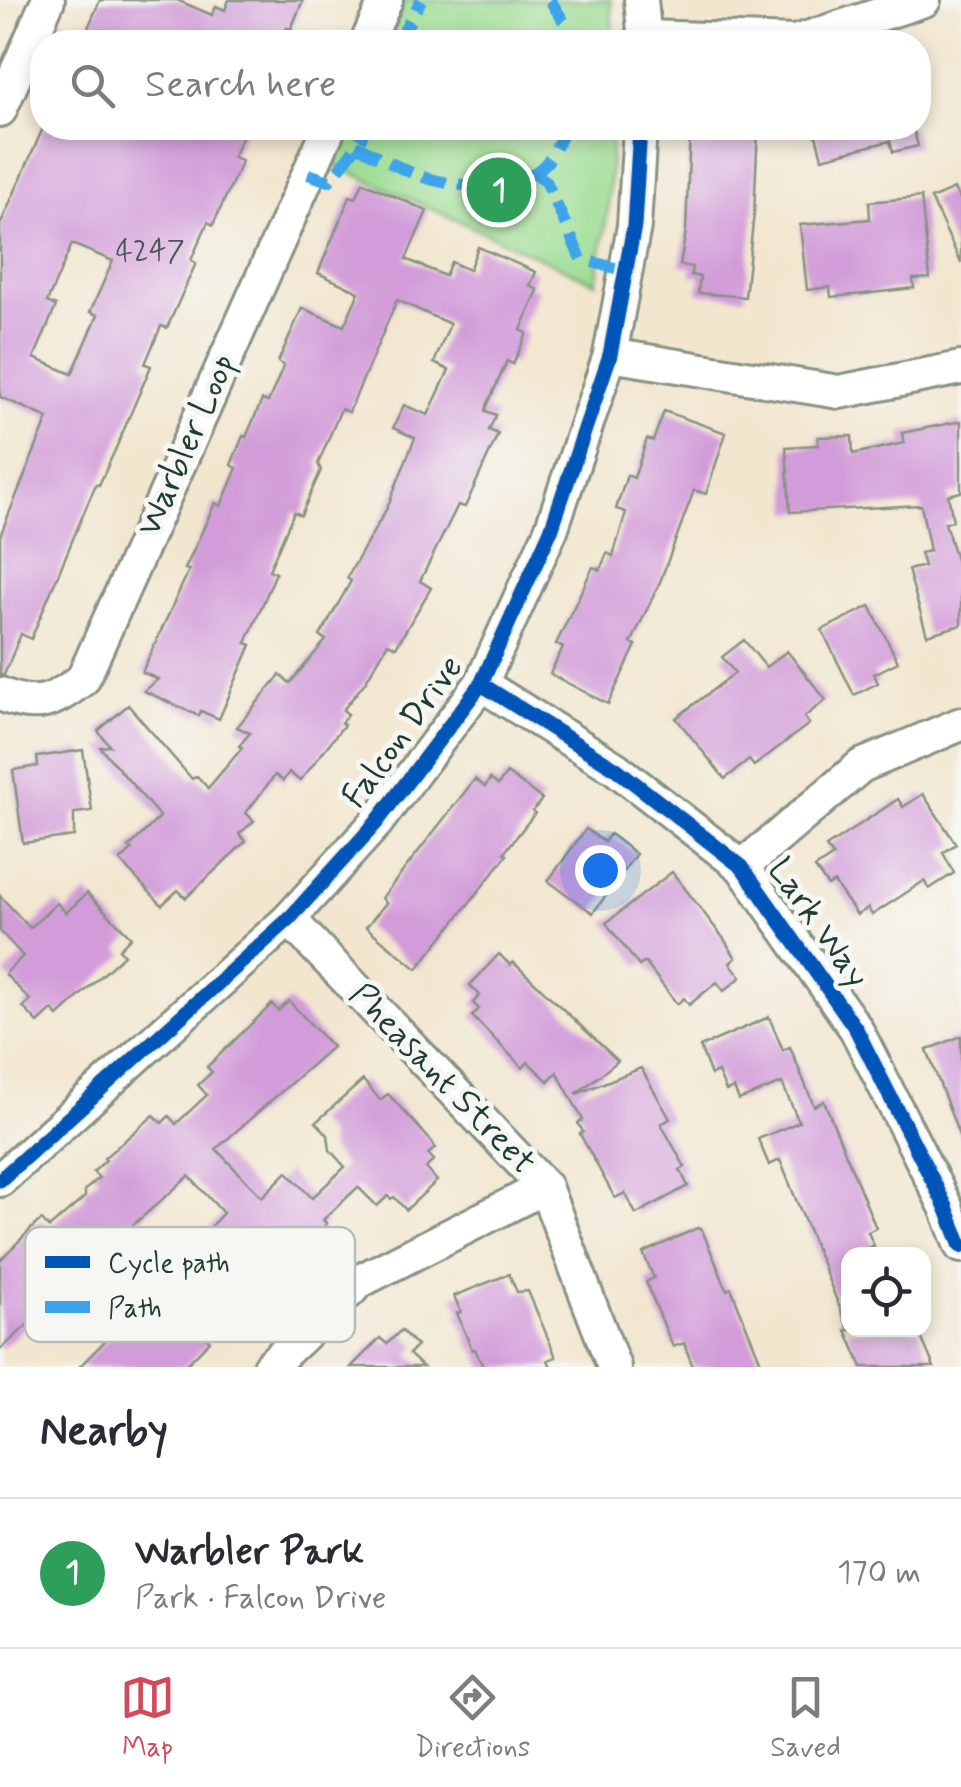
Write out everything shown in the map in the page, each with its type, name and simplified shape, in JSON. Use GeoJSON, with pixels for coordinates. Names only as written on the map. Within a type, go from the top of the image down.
{"type":"FeatureCollection","features":[{"type":"Feature","properties":{"kind":"street"},"geometry":{"type":"LineString","coordinates":[[35,30],[48,0]]}},
{"type":"Feature","properties":{"kind":"street"},"geometry":{"type":"LineString","coordinates":[[372,30],[386,0]]}},
{"type":"Feature","properties":{"kind":"street"},"geometry":{"type":"LineString","coordinates":[[641,0],[644,30]]}},
{"type":"Feature","properties":{"kind":"street"},"geometry":{"type":"LineString","coordinates":[[832,30],[924,0]]}},
{"type":"Feature","properties":{"kind":"street"},"geometry":{"type":"LineString","coordinates":[[0,110],[30,41]]}},
{"type":"Feature","properties":{"kind":"street","name":"Warbler Loop"},"geometry":{"type":"LineString","coordinates":[[0,694],[14,700],[53,702],[83,679],[324,140]]}},
{"type":"Feature","properties":{"kind":"street","name":"Falcon Drive"},"geometry":{"type":"LineString","coordinates":[[0,1180],[290,918],[376,823],[481,684],[551,530],[610,355],[634,226],[639,140]]}},
{"type":"Feature","properties":{"kind":"street"},"geometry":{"type":"LineString","coordinates":[[610,355],[839,392],[961,368]]}},
{"type":"Feature","properties":{"kind":"street","name":"Lark Way"},"geometry":{"type":"LineString","coordinates":[[481,684],[614,768],[742,867],[856,1029],[954,1204],[961,1246]]}},
{"type":"Feature","properties":{"kind":"street"},"geometry":{"type":"LineString","coordinates":[[742,867],[861,766],[961,724]]}},
{"type":"Feature","properties":{"kind":"street","name":"Pheasant Street"},"geometry":{"type":"LineString","coordinates":[[290,918],[546,1187],[614,1367]]}},
{"type":"Feature","properties":{"kind":"street"},"geometry":{"type":"LineString","coordinates":[[355,1287],[546,1187]]}},
{"type":"Feature","properties":{"kind":"street"},"geometry":{"type":"LineString","coordinates":[[270,1367],[296,1342]]}},
{"type":"Feature","properties":{"kind":"green space"},"geometry":{"type":"Polygon","coordinates":[[[405,0],[611,0],[612,30],[392,30],[405,0]]]}},
{"type":"Feature","properties":{"kind":"green space"},"geometry":{"type":"Polygon","coordinates":[[[343,140],[611,140],[608,209],[596,283],[332,164],[343,140]]]}},
{"type":"Feature","properties":{"kind":"building"},"geometry":{"type":"Polygon","coordinates":[[[100,0],[177,0],[212,15],[216,6],[225,10],[229,0],[303,0],[291,29],[286,30],[87,30],[100,0]]]}},
{"type":"Feature","properties":{"kind":"building"},"geometry":{"type":"Polygon","coordinates":[[[38,140],[241,140],[233,157],[242,161],[213,225],[208,222],[191,260],[196,263],[167,328],[161,326],[145,364],[151,366],[116,448],[99,485],[96,484],[31,639],[21,634],[4,675],[0,674],[0,536],[48,418],[0,397],[0,225],[38,140]],[[72,244],[47,302],[56,306],[34,358],[72,374],[98,315],[90,312],[113,261],[72,244]]]}},
{"type":"Feature","properties":{"kind":"building"},"geometry":{"type":"Polygon","coordinates":[[[690,140],[757,140],[745,297],[698,293],[700,277],[691,275],[692,267],[680,265],[686,231],[690,140]]]}},
{"type":"Feature","properties":{"kind":"building"},"geometry":{"type":"Polygon","coordinates":[[[817,140],[916,140],[918,146],[893,152],[890,141],[822,158],[817,140]]]}},
{"type":"Feature","properties":{"kind":"building"},"geometry":{"type":"Polygon","coordinates":[[[363,182],[427,211],[406,259],[445,276],[451,262],[469,270],[478,247],[536,272],[530,286],[538,290],[521,330],[527,333],[513,364],[507,361],[487,406],[486,411],[496,415],[489,430],[498,434],[465,507],[458,505],[420,581],[431,588],[396,647],[388,643],[343,710],[348,714],[341,723],[344,725],[300,781],[289,772],[283,781],[275,775],[246,813],[254,821],[239,834],[246,841],[186,898],[178,890],[162,905],[120,861],[160,817],[100,747],[110,746],[98,731],[128,705],[192,779],[197,776],[208,788],[250,733],[237,727],[280,675],[290,683],[326,640],[320,636],[387,508],[415,438],[393,428],[404,405],[428,415],[449,370],[434,363],[450,324],[397,300],[349,412],[341,409],[301,515],[294,512],[269,570],[276,573],[219,719],[201,711],[199,716],[144,691],[158,679],[142,672],[215,503],[221,506],[237,468],[231,465],[243,436],[246,437],[262,400],[268,402],[284,365],[278,362],[302,308],[344,326],[359,292],[318,273],[350,196],[356,198],[363,182]]]}},
{"type":"Feature","properties":{"kind":"building"},"geometry":{"type":"Polygon","coordinates":[[[954,189],[961,200],[961,263],[931,199],[954,189]]]}},
{"type":"Feature","properties":{"kind":"building"},"geometry":{"type":"Polygon","coordinates":[[[921,197],[930,278],[913,279],[914,288],[864,294],[831,297],[830,287],[807,290],[800,225],[870,219],[869,202],[921,197]]]}},
{"type":"Feature","properties":{"kind":"building"},"geometry":{"type":"Polygon","coordinates":[[[664,411],[726,433],[706,494],[694,490],[660,582],[631,643],[636,645],[608,704],[550,674],[563,647],[556,644],[593,567],[600,570],[607,553],[613,556],[626,512],[616,509],[627,475],[634,478],[647,439],[653,441],[664,411]]]}},
{"type":"Feature","properties":{"kind":"building"},"geometry":{"type":"Polygon","coordinates":[[[961,421],[961,492],[948,495],[953,521],[945,523],[961,576],[961,625],[927,635],[908,570],[924,566],[920,553],[930,551],[921,505],[790,512],[786,447],[818,445],[818,437],[852,436],[853,454],[904,443],[902,433],[961,421]]]}},
{"type":"Feature","properties":{"kind":"building"},"geometry":{"type":"Polygon","coordinates":[[[870,606],[898,662],[874,674],[878,683],[854,695],[822,630],[870,606]]]}},
{"type":"Feature","properties":{"kind":"building"},"geometry":{"type":"Polygon","coordinates":[[[744,640],[766,667],[787,651],[826,700],[804,717],[809,724],[754,766],[749,760],[725,779],[676,718],[735,673],[722,657],[744,640]]]}},
{"type":"Feature","properties":{"kind":"building"},"geometry":{"type":"Polygon","coordinates":[[[83,750],[92,811],[74,813],[74,836],[23,843],[13,770],[38,766],[37,757],[83,750]]]}},
{"type":"Feature","properties":{"kind":"building"},"geometry":{"type":"Polygon","coordinates":[[[507,773],[542,799],[504,853],[507,855],[417,969],[366,927],[386,903],[382,898],[475,779],[485,787],[490,779],[498,785],[507,773]]]}},
{"type":"Feature","properties":{"kind":"building"},"geometry":{"type":"Polygon","coordinates":[[[923,794],[956,844],[943,853],[954,873],[929,889],[924,881],[872,915],[868,908],[857,915],[834,882],[828,886],[815,868],[833,856],[826,847],[898,799],[903,807],[923,794]]]}},
{"type":"Feature","properties":{"kind":"building"},"geometry":{"type":"Polygon","coordinates":[[[586,829],[604,842],[610,834],[636,854],[593,913],[548,881],[586,829]]]}},
{"type":"Feature","properties":{"kind":"building"},"geometry":{"type":"Polygon","coordinates":[[[672,872],[724,939],[736,958],[730,963],[741,977],[724,991],[717,982],[689,1005],[684,998],[677,1004],[645,962],[639,966],[606,923],[672,872]]]}},
{"type":"Feature","properties":{"kind":"building"},"geometry":{"type":"Polygon","coordinates":[[[87,893],[131,937],[119,949],[124,955],[58,1016],[52,1010],[38,1023],[23,1007],[30,1000],[5,974],[23,956],[0,931],[0,896],[30,928],[57,903],[66,913],[87,893]]]}},
{"type":"Feature","properties":{"kind":"building"},"geometry":{"type":"Polygon","coordinates":[[[499,954],[510,965],[513,962],[618,1061],[576,1094],[641,1068],[670,1119],[661,1124],[685,1167],[680,1170],[688,1186],[636,1214],[625,1193],[615,1198],[580,1134],[583,1132],[578,1123],[583,1120],[557,1072],[548,1081],[528,1062],[523,1068],[472,1016],[479,1009],[473,1003],[480,995],[470,985],[499,954]]]}},
{"type":"Feature","properties":{"kind":"building"},"geometry":{"type":"Polygon","coordinates":[[[289,1001],[332,1047],[216,1149],[262,1197],[287,1172],[312,1198],[345,1167],[330,1150],[328,1135],[316,1122],[363,1080],[380,1100],[388,1094],[432,1142],[435,1148],[428,1154],[434,1160],[426,1168],[437,1181],[406,1210],[388,1196],[377,1206],[358,1187],[323,1220],[327,1224],[324,1227],[210,1227],[223,1213],[189,1176],[131,1227],[50,1227],[85,1197],[85,1190],[99,1178],[93,1172],[104,1158],[154,1115],[162,1123],[169,1116],[176,1124],[207,1095],[198,1085],[212,1072],[207,1067],[272,1004],[278,1011],[289,1001]]]}},
{"type":"Feature","properties":{"kind":"building"},"geometry":{"type":"Polygon","coordinates":[[[769,1017],[783,1050],[790,1047],[814,1106],[824,1101],[876,1228],[868,1232],[874,1246],[841,1247],[841,1311],[780,1160],[769,1165],[758,1139],[799,1122],[782,1083],[739,1100],[734,1088],[726,1091],[718,1072],[711,1075],[700,1047],[769,1017]]]}},
{"type":"Feature","properties":{"kind":"building"},"geometry":{"type":"Polygon","coordinates":[[[961,1036],[961,1138],[960,1138],[927,1050],[961,1036]]]}},
{"type":"Feature","properties":{"kind":"building"},"geometry":{"type":"Polygon","coordinates":[[[697,1228],[702,1230],[727,1290],[731,1288],[763,1367],[693,1367],[684,1343],[673,1347],[646,1282],[654,1278],[643,1253],[697,1228]]]}},
{"type":"Feature","properties":{"kind":"building"},"geometry":{"type":"Polygon","coordinates":[[[25,1235],[25,1327],[0,1350],[0,1260],[25,1235]]]}},
{"type":"Feature","properties":{"kind":"building"},"geometry":{"type":"Polygon","coordinates":[[[509,1274],[517,1292],[528,1291],[556,1357],[548,1360],[551,1367],[483,1367],[475,1349],[472,1350],[454,1296],[509,1274]]]}},
{"type":"Feature","properties":{"kind":"building"},"geometry":{"type":"Polygon","coordinates":[[[401,1330],[417,1346],[409,1354],[423,1367],[351,1367],[380,1338],[387,1344],[401,1330]]]}},
{"type":"Feature","properties":{"kind":"building"},"geometry":{"type":"Polygon","coordinates":[[[849,1337],[921,1337],[934,1367],[862,1367],[849,1337]]]}},
{"type":"Feature","properties":{"kind":"building"},"geometry":{"type":"Polygon","coordinates":[[[104,1342],[209,1342],[184,1367],[79,1367],[104,1342]]]}},
{"type":"Feature","properties":{"kind":"marked path"},"geometry":{"type":"LineString","coordinates":[[405,30],[421,0]]}},
{"type":"Feature","properties":{"kind":"marked path"},"geometry":{"type":"LineString","coordinates":[[550,0],[569,30]]}},
{"type":"Feature","properties":{"kind":"marked path"},"geometry":{"type":"LineString","coordinates":[[308,174],[329,181],[360,140]]}},
{"type":"Feature","properties":{"kind":"marked path"},"geometry":{"type":"LineString","coordinates":[[356,145],[420,176],[486,185],[504,184],[535,172],[550,158],[560,140]]}},
{"type":"Feature","properties":{"kind":"marked path"},"geometry":{"type":"LineString","coordinates":[[535,173],[546,181],[581,259],[626,271]]}},
{"type":"Feature","properties":{"kind":"cycle path"},"geometry":{"type":"LineString","coordinates":[[0,1180],[289,919],[376,823],[481,684],[551,530],[610,355],[634,226],[639,140]]}},
{"type":"Feature","properties":{"kind":"cycle path"},"geometry":{"type":"LineString","coordinates":[[481,684],[615,768],[742,867],[856,1029],[946,1207],[961,1246]]}},
{"type":"Feature","properties":{"kind":"place","name":"Warbler Park"},"geometry":{"type":"Point","coordinates":[499,190]}}]}
